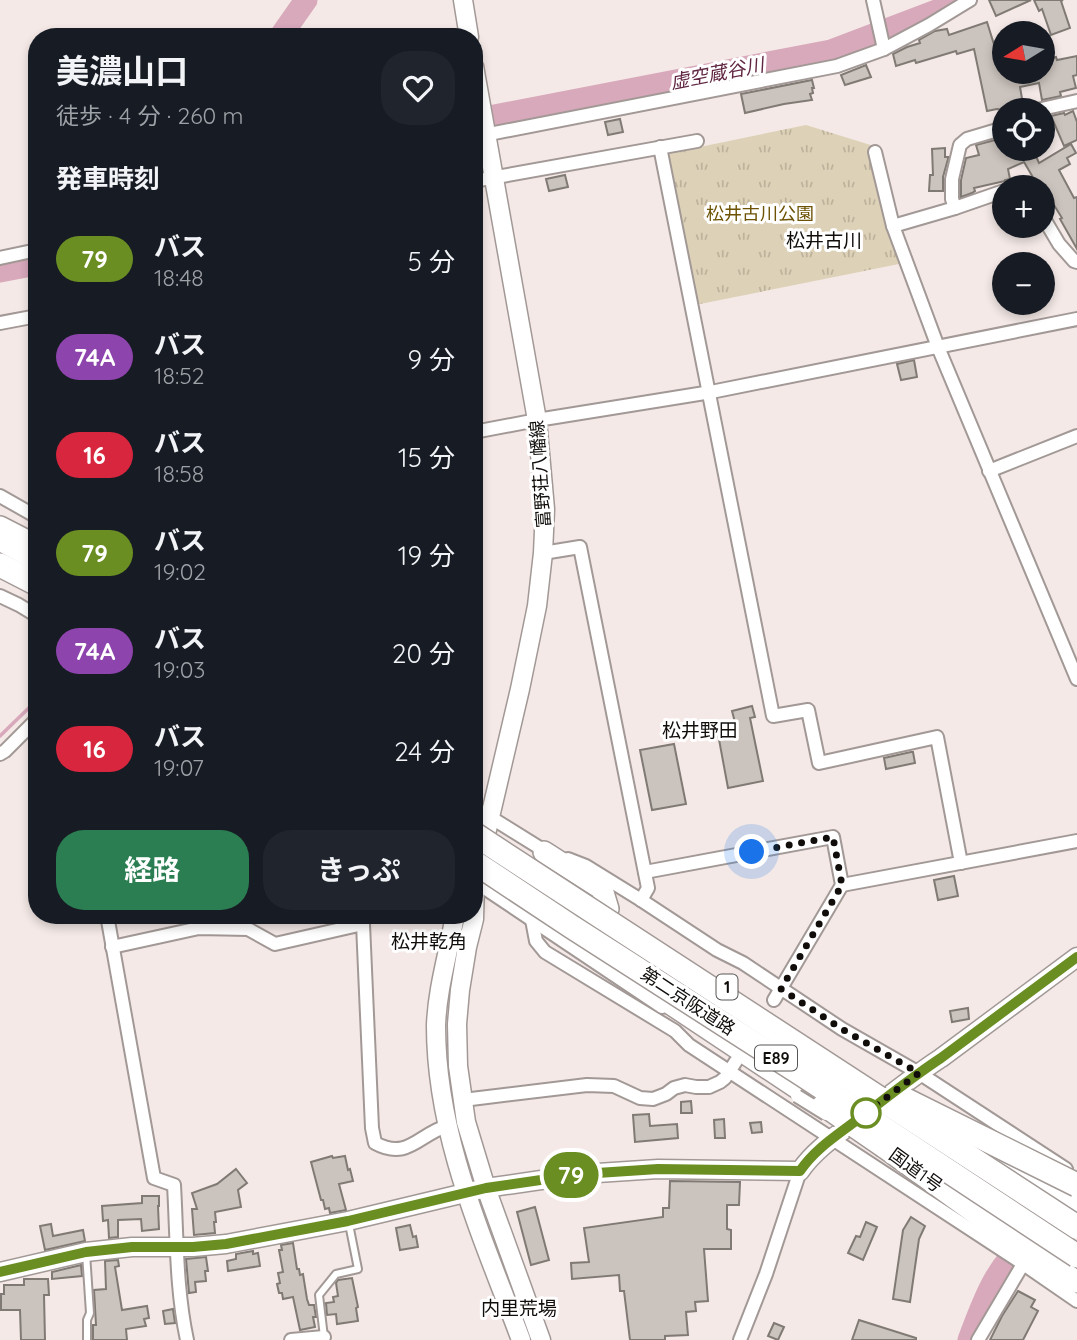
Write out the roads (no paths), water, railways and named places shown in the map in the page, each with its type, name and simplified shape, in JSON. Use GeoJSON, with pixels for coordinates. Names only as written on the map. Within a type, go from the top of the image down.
{"type":"FeatureCollection","features":[{"type":"Feature","properties":{"kind":"highway"},"geometry":{"type":"LineString","coordinates":[[0,527],[28,541]]}},
{"type":"Feature","properties":{"kind":"highway"},"geometry":{"type":"LineString","coordinates":[[0,539],[28,554]]}},
{"type":"Feature","properties":{"kind":"highway"},"geometry":{"type":"LineString","coordinates":[[0,565],[28,579]]}},
{"type":"Feature","properties":{"kind":"highway"},"geometry":{"type":"LineString","coordinates":[[0,575],[28,590]]}},
{"type":"Feature","properties":{"kind":"highway","name":"1"},"geometry":{"type":"LineString","coordinates":[[483,818],[603,906],[855,1072],[1077,1203]]}},
{"type":"Feature","properties":{"kind":"highway","name":"第二京阪道路"},"geometry":{"type":"LineString","coordinates":[[483,840],[1077,1227]]}},
{"type":"Feature","properties":{"kind":"highway"},"geometry":{"type":"LineString","coordinates":[[544,852],[602,889],[603,906]]}},
{"type":"Feature","properties":{"kind":"highway","name":"第二京阪道路"},"geometry":{"type":"LineString","coordinates":[[483,868],[1077,1256]]}},
{"type":"Feature","properties":{"kind":"highway","name":"国道1号"},"geometry":{"type":"LineString","coordinates":[[483,878],[884,1147],[995,1227],[1025,1259],[1077,1282]]}},
{"type":"Feature","properties":{"kind":"highway"},"geometry":{"type":"LineString","coordinates":[[816,1056],[1075,1176]]}},
{"type":"Feature","properties":{"kind":"main road"},"geometry":{"type":"LineString","coordinates":[[463,0],[468,28]]}},
{"type":"Feature","properties":{"kind":"main road","name":"富野荘八幡線"},"geometry":{"type":"LineString","coordinates":[[483,132],[494,177],[537,420],[545,509],[543,553],[532,630],[483,801]]}},
{"type":"Feature","properties":{"kind":"main road"},"geometry":{"type":"LineString","coordinates":[[454,924],[436,1024],[442,1101],[466,1192],[521,1340]]}},
{"type":"Feature","properties":{"kind":"main road","name":"富野荘八幡線"},"geometry":{"type":"LineString","coordinates":[[473,924],[462,979],[457,1024],[458,1066],[466,1122],[486,1188],[541,1340]]}},
{"type":"Feature","properties":{"kind":"main road"},"geometry":{"type":"LineString","coordinates":[[0,1272],[86,1252],[132,1247],[226,1244],[348,1221],[486,1188],[582,1174],[658,1169],[800,1171],[810,1156],[832,1139],[1077,957]]}},
{"type":"Feature","properties":{"kind":"street"},"geometry":{"type":"LineString","coordinates":[[873,0],[884,49]]}},
{"type":"Feature","properties":{"kind":"street"},"geometry":{"type":"LineString","coordinates":[[483,128],[837,66],[884,49],[970,0]]}},
{"type":"Feature","properties":{"kind":"street"},"geometry":{"type":"LineString","coordinates":[[1055,106],[1077,101]]}},
{"type":"Feature","properties":{"kind":"street"},"geometry":{"type":"LineString","coordinates":[[955,208],[952,180],[960,145],[967,139],[992,132]]}},
{"type":"Feature","properties":{"kind":"street"},"geometry":{"type":"LineString","coordinates":[[483,179],[697,141]]}},
{"type":"Feature","properties":{"kind":"street"},"geometry":{"type":"LineString","coordinates":[[660,147],[773,716],[807,710],[819,763],[937,737],[961,863]]}},
{"type":"Feature","properties":{"kind":"street"},"geometry":{"type":"LineString","coordinates":[[875,152],[893,226],[938,347],[1077,679]]}},
{"type":"Feature","properties":{"kind":"street"},"geometry":{"type":"LineString","coordinates":[[893,226],[992,195]]}},
{"type":"Feature","properties":{"kind":"street"},"geometry":{"type":"LineString","coordinates":[[1055,237],[1077,262]]}},
{"type":"Feature","properties":{"kind":"street"},"geometry":{"type":"LineString","coordinates":[[0,258],[28,252]]}},
{"type":"Feature","properties":{"kind":"street"},"geometry":{"type":"LineString","coordinates":[[0,323],[28,318]]}},
{"type":"Feature","properties":{"kind":"street"},"geometry":{"type":"LineString","coordinates":[[483,430],[708,392],[1077,320]]}},
{"type":"Feature","properties":{"kind":"street"},"geometry":{"type":"LineString","coordinates":[[989,471],[1077,436]]}},
{"type":"Feature","properties":{"kind":"street"},"geometry":{"type":"LineString","coordinates":[[0,496],[28,512]]}},
{"type":"Feature","properties":{"kind":"street"},"geometry":{"type":"LineString","coordinates":[[543,553],[580,547],[648,888],[641,900]]}},
{"type":"Feature","properties":{"kind":"street"},"geometry":{"type":"LineString","coordinates":[[0,596],[28,610]]}},
{"type":"Feature","properties":{"kind":"street"},"geometry":{"type":"LineString","coordinates":[[0,754],[28,728]]}},
{"type":"Feature","properties":{"kind":"street"},"geometry":{"type":"LineString","coordinates":[[483,817],[544,852],[586,866],[743,964],[778,994],[919,1073],[1075,1176]]}},
{"type":"Feature","properties":{"kind":"street"},"geometry":{"type":"LineString","coordinates":[[645,872],[833,837],[842,885],[778,994]]}},
{"type":"Feature","properties":{"kind":"street"},"geometry":{"type":"LineString","coordinates":[[842,885],[1077,841]]}},
{"type":"Feature","properties":{"kind":"street"},"geometry":{"type":"LineString","coordinates":[[483,887],[797,1097],[884,1147]]}},
{"type":"Feature","properties":{"kind":"street"},"geometry":{"type":"LineString","coordinates":[[532,920],[536,941],[545,952],[675,1031],[689,1045],[732,1066],[832,1139],[1001,1250],[1025,1259],[1077,1301]]}},
{"type":"Feature","properties":{"kind":"street"},"geometry":{"type":"LineString","coordinates":[[108,924],[154,1178],[174,1185],[177,1269],[187,1340]]}},
{"type":"Feature","properties":{"kind":"street"},"geometry":{"type":"LineString","coordinates":[[112,947],[199,928],[248,929],[275,944],[363,924],[372,1128],[375,1143],[383,1148],[397,1149],[416,1144],[436,1129],[447,1126]]}},
{"type":"Feature","properties":{"kind":"street"},"geometry":{"type":"LineString","coordinates":[[463,1100],[587,1085],[614,1086],[640,1098],[653,1099],[685,1085],[709,1087],[720,1083],[732,1066]]}},
{"type":"Feature","properties":{"kind":"street"},"geometry":{"type":"LineString","coordinates":[[740,1340],[766,1274],[800,1171]]}},
{"type":"Feature","properties":{"kind":"street"},"geometry":{"type":"LineString","coordinates":[[978,1340],[1025,1259]]}},
{"type":"Feature","properties":{"kind":"street"},"geometry":{"type":"LineString","coordinates":[[292,1340],[324,1337]]}},
{"type":"Feature","properties":{"kind":"lane"},"geometry":{"type":"LineString","coordinates":[[324,1337],[319,1295],[336,1274],[358,1269],[348,1221]]}},
{"type":"Feature","properties":{"kind":"lane"},"geometry":{"type":"LineString","coordinates":[[86,1252],[90,1313],[87,1320],[87,1340]]}},
{"type":"Feature","properties":{"kind":"waterway"},"geometry":{"type":"LineString","coordinates":[[286,28],[306,0]]}},
{"type":"Feature","properties":{"kind":"waterway","name":"虚空蔵谷川"},"geometry":{"type":"LineString","coordinates":[[483,118],[831,51],[939,10],[952,0]]}},
{"type":"Feature","properties":{"kind":"waterway"},"geometry":{"type":"LineString","coordinates":[[0,271],[28,266]]}},
{"type":"Feature","properties":{"kind":"waterway"},"geometry":{"type":"LineString","coordinates":[[0,736],[28,709]]}},
{"type":"Feature","properties":{"kind":"waterway"},"geometry":{"type":"LineString","coordinates":[[969,1340],[985,1298],[999,1272],[1029,1240]]}},
{"type":"Feature","properties":{"kind":"district","name":"松井古川"},"geometry":{"type":"Point","coordinates":[824,240]}},
{"type":"Feature","properties":{"kind":"district","name":"松井野田"},"geometry":{"type":"Point","coordinates":[700,730]}},
{"type":"Feature","properties":{"kind":"district","name":"松井乾角"},"geometry":{"type":"Point","coordinates":[429,941]}},
{"type":"Feature","properties":{"kind":"district","name":"内里荒場"},"geometry":{"type":"Point","coordinates":[519,1308]}},
{"type":"Feature","properties":{"kind":"park label","name":"松井古川公園"},"geometry":{"type":"Point","coordinates":[760,213]}}]}
